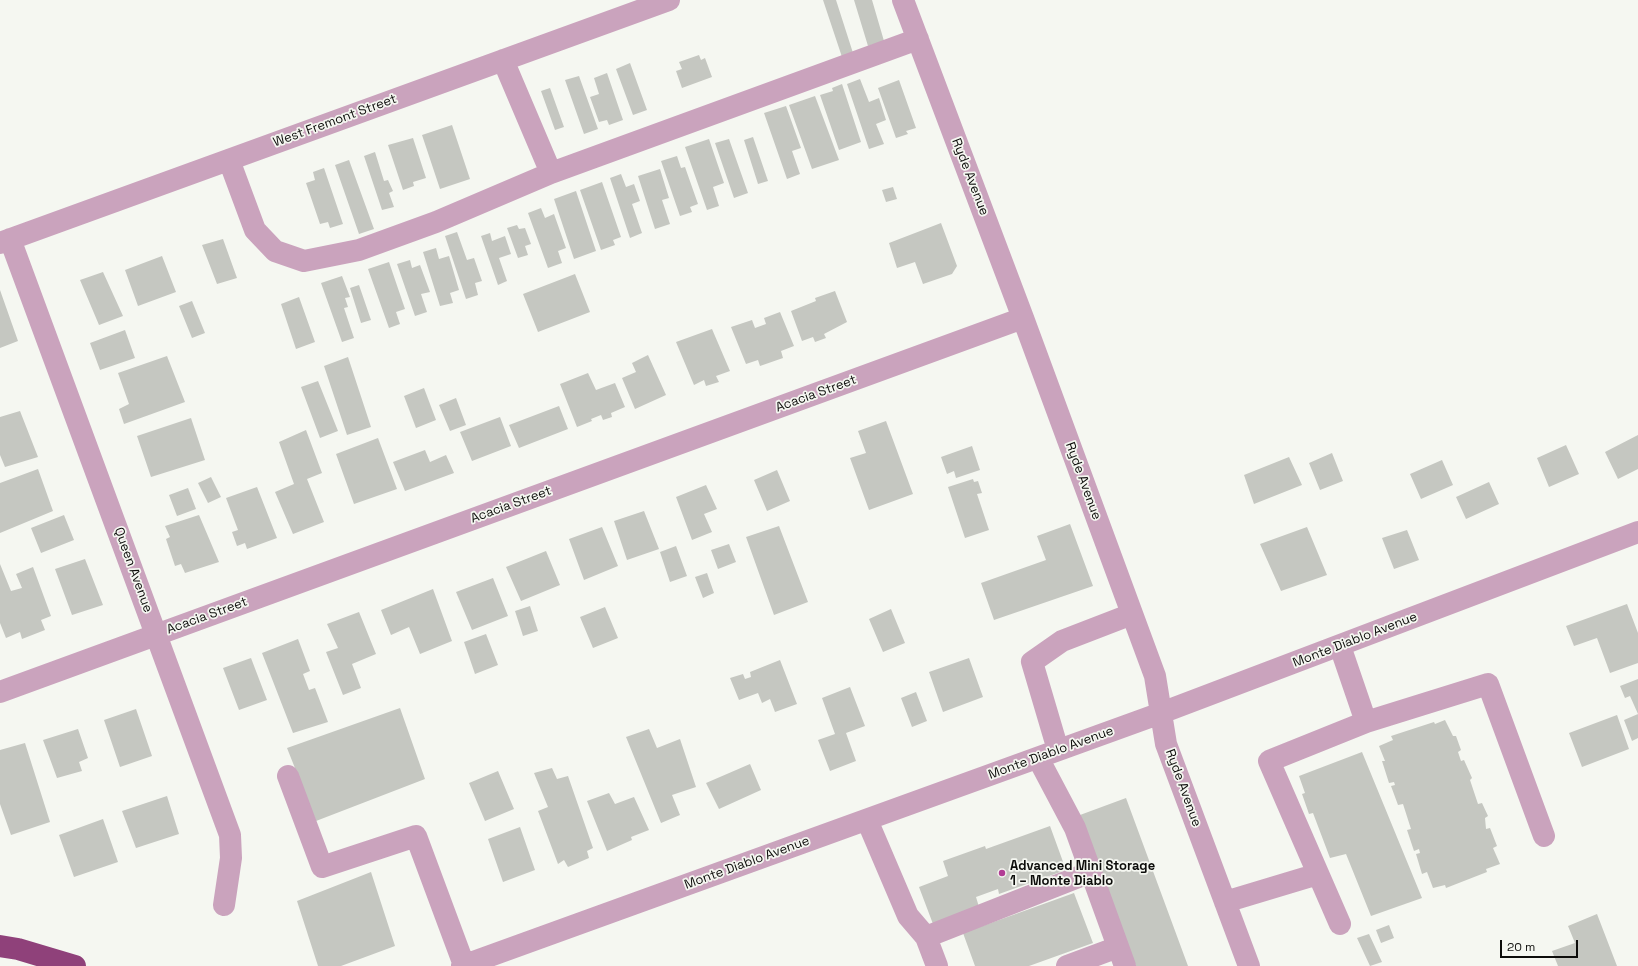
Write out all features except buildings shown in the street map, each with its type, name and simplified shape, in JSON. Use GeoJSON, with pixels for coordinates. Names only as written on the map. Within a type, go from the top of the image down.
{"type":"FeatureCollection","features":[{"type":"Feature","properties":{"kind":"highway"},"geometry":{"type":"LineString","coordinates":[[0,946],[18,949],[75,966]]}},
{"type":"Feature","properties":{"kind":"street","name":"West Fremont Street"},"geometry":{"type":"LineString","coordinates":[[5,241],[669,0]]}},
{"type":"Feature","properties":{"kind":"street","name":"Ryde Avenue"},"geometry":{"type":"LineString","coordinates":[[903,0],[1023,318],[1155,676],[1166,744],[1249,966]]}},
{"type":"Feature","properties":{"kind":"street"},"geometry":{"type":"LineString","coordinates":[[229,160],[255,230],[275,251],[304,261],[359,250],[436,222],[551,173],[918,38]]}},
{"type":"Feature","properties":{"kind":"street"},"geometry":{"type":"LineString","coordinates":[[504,60],[551,173]]}},
{"type":"Feature","properties":{"kind":"street","name":"Queen Avenue"},"geometry":{"type":"LineString","coordinates":[[5,241],[157,634],[230,836],[231,858],[224,906]]}},
{"type":"Feature","properties":{"kind":"street","name":"Acacia Street"},"geometry":{"type":"LineString","coordinates":[[0,692],[1023,318]]}},
{"type":"Feature","properties":{"kind":"street","name":"Monte Diablo Avenue"},"geometry":{"type":"LineString","coordinates":[[463,966],[1161,713],[1638,532]]}},
{"type":"Feature","properties":{"kind":"street"},"geometry":{"type":"LineString","coordinates":[[1058,750],[1032,662],[1062,641],[1132,614]]}},
{"type":"Feature","properties":{"kind":"street"},"geometry":{"type":"LineString","coordinates":[[1340,646],[1366,722]]}},
{"type":"Feature","properties":{"kind":"street"},"geometry":{"type":"LineString","coordinates":[[1340,924],[1269,761],[1366,722],[1488,684],[1544,836]]}},
{"type":"Feature","properties":{"kind":"street"},"geometry":{"type":"LineString","coordinates":[[1038,758],[1075,828],[1121,956],[1066,966]]}},
{"type":"Feature","properties":{"kind":"street"},"geometry":{"type":"LineString","coordinates":[[288,776],[322,867],[416,836],[463,966]]}},
{"type":"Feature","properties":{"kind":"street"},"geometry":{"type":"LineString","coordinates":[[867,820],[908,916],[926,937],[937,966]]}},
{"type":"Feature","properties":{"kind":"street"},"geometry":{"type":"LineString","coordinates":[[926,937],[1091,872]]}},
{"type":"Feature","properties":{"kind":"street"},"geometry":{"type":"LineString","coordinates":[[1225,902],[1318,874]]}},
{"type":"Feature","properties":{"kind":"place","name":"Advanced Mini Storage 1 – Monte Diablo"},"geometry":{"type":"Point","coordinates":[1002,873]}}]}
